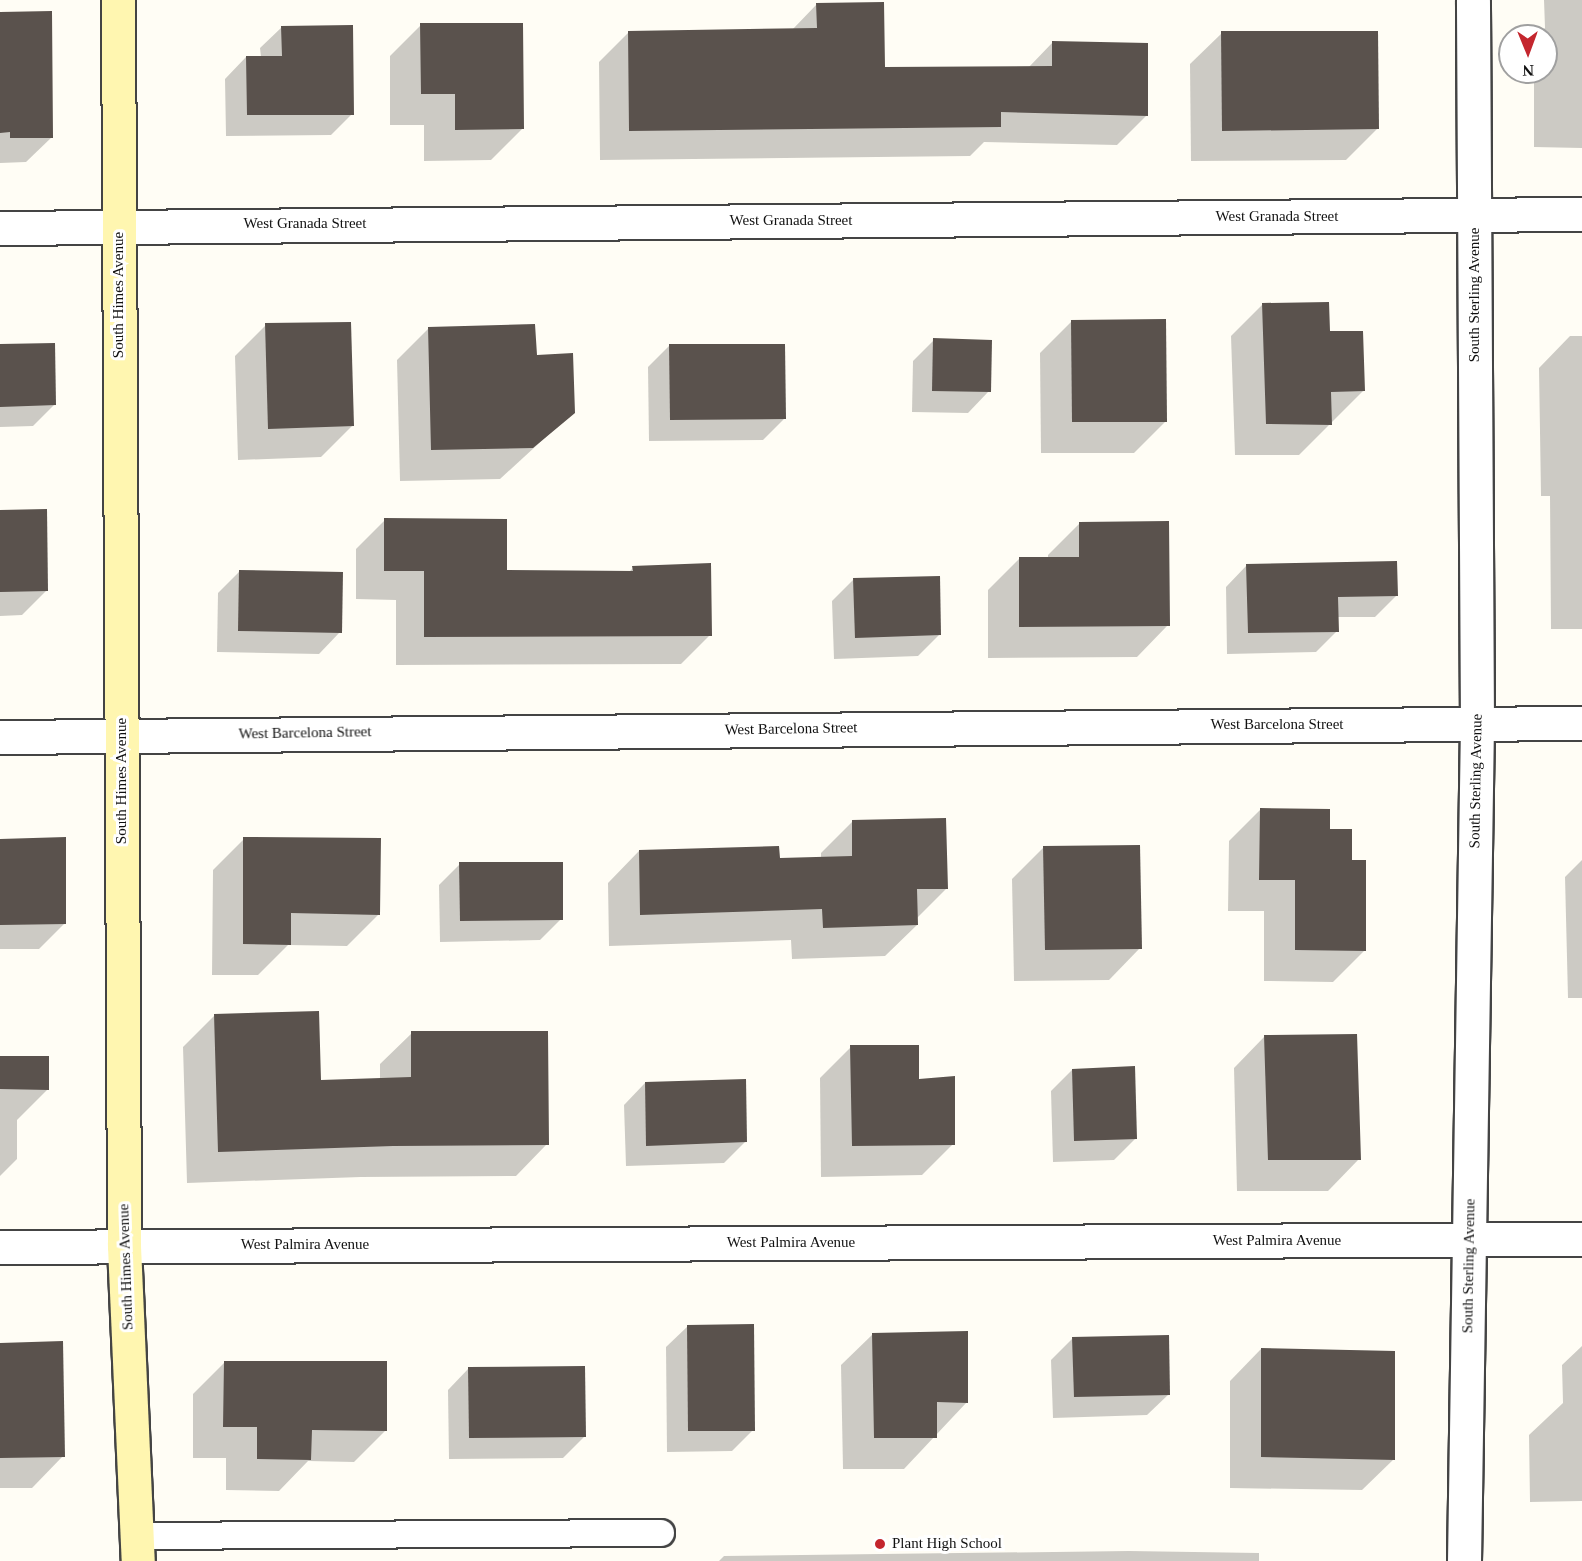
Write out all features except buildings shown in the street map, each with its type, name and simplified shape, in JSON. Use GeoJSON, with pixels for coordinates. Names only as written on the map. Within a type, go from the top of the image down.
{"type":"FeatureCollection","features":[{"type":"Feature","properties":{"kind":"street","name":"South Himes Avenue"},"geometry":{"type":"LineString","coordinates":[[118,0],[124,1246],[138,1548]]}},
{"type":"Feature","properties":{"kind":"street","name":"South Sterling Avenue"},"geometry":{"type":"LineString","coordinates":[[1464,1561],[1477,723],[1473,0]]}},
{"type":"Feature","properties":{"kind":"street","name":"West Granada Street"},"geometry":{"type":"LineString","coordinates":[[0,228],[1582,214]]}},
{"type":"Feature","properties":{"kind":"street","name":"West Barcelona Street"},"geometry":{"type":"LineString","coordinates":[[0,737],[1582,723]]}},
{"type":"Feature","properties":{"kind":"street","name":"West Palmira Avenue"},"geometry":{"type":"LineString","coordinates":[[0,1247],[1582,1239]]}},
{"type":"Feature","properties":{"kind":"lane"},"geometry":{"type":"LineString","coordinates":[[138,1548],[661,1533]]}},
{"type":"Feature","properties":{"kind":"place","name":"Plant High School"},"geometry":{"type":"Point","coordinates":[880,1544]}}]}
